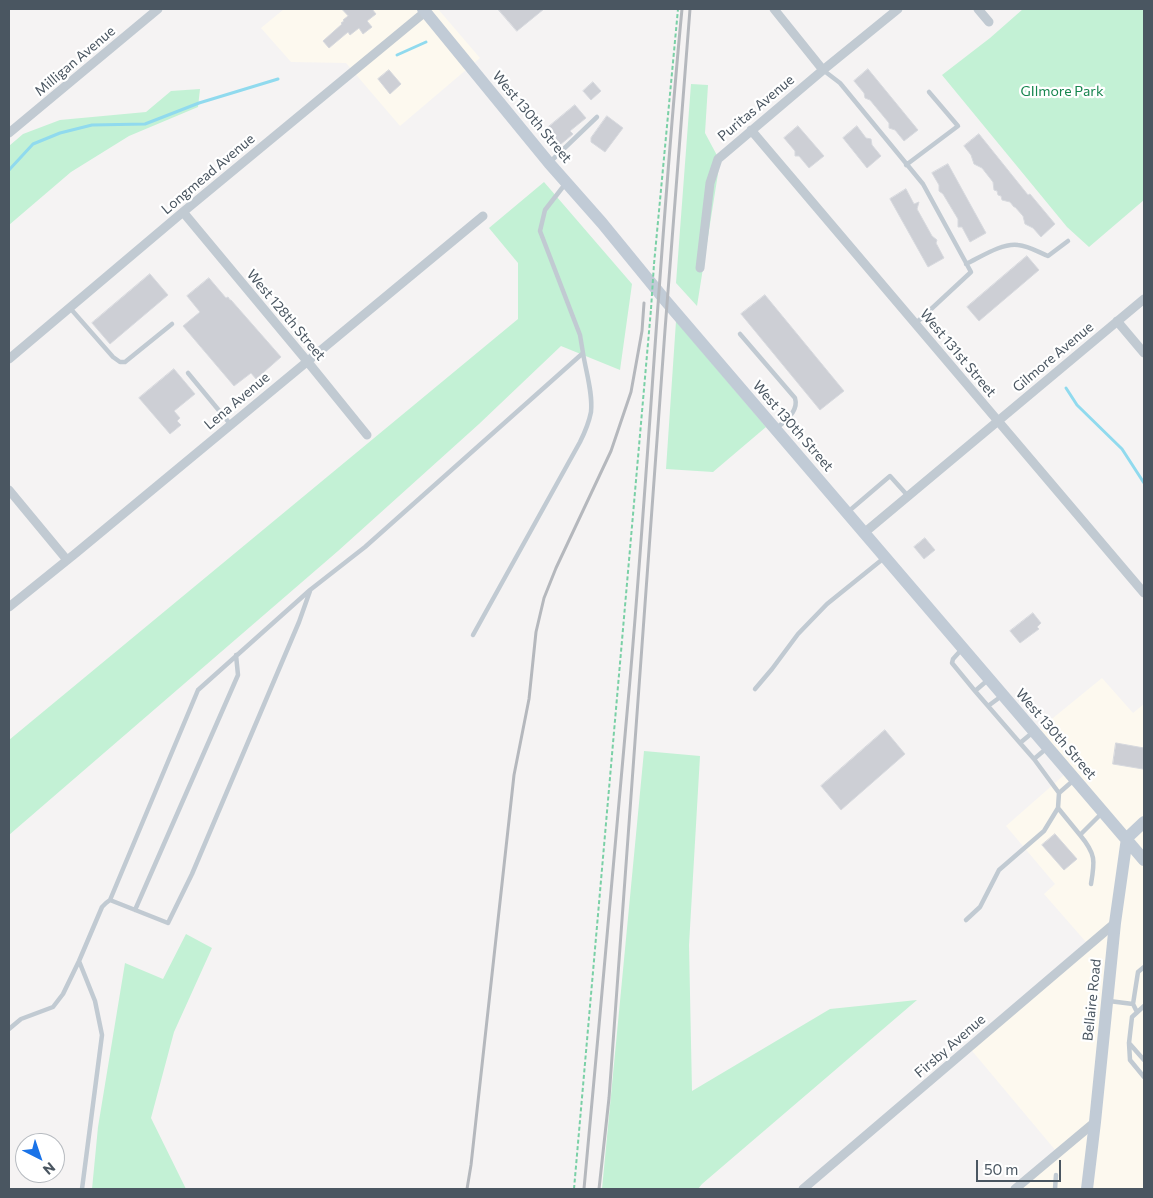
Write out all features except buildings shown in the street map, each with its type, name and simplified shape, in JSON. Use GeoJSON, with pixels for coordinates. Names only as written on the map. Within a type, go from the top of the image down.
{"type":"FeatureCollection","features":[{"type":"Feature","properties":{"kind":"main road","name":"West 130th Street"},"geometry":{"type":"LineString","coordinates":[[424,10],[665,300],[1144,860]]}},
{"type":"Feature","properties":{"kind":"main road"},"geometry":{"type":"LineString","coordinates":[[1127,838],[1144,822]]}},
{"type":"Feature","properties":{"kind":"main road","name":"Bellaire Road"},"geometry":{"type":"LineString","coordinates":[[1087,1189],[1114,923],[1127,838]]}},
{"type":"Feature","properties":{"kind":"street","name":"Milligan Avenue"},"geometry":{"type":"LineString","coordinates":[[9,134],[158,9]]}},
{"type":"Feature","properties":{"kind":"street"},"geometry":{"type":"LineString","coordinates":[[774,9],[823,70]]}},
{"type":"Feature","properties":{"kind":"street","name":"Puritas Avenue"},"geometry":{"type":"LineString","coordinates":[[700,268],[710,183],[718,158],[898,9]]}},
{"type":"Feature","properties":{"kind":"street"},"geometry":{"type":"LineString","coordinates":[[978,9],[989,22]]}},
{"type":"Feature","properties":{"kind":"street","name":"Longmead Avenue"},"geometry":{"type":"LineString","coordinates":[[9,359],[424,10]]}},
{"type":"Feature","properties":{"kind":"street","name":"West 131st Street"},"geometry":{"type":"LineString","coordinates":[[751,130],[1144,593]]}},
{"type":"Feature","properties":{"kind":"street","name":"West 128th Street"},"geometry":{"type":"LineString","coordinates":[[183,212],[308,361],[367,435]]}},
{"type":"Feature","properties":{"kind":"street","name":"Lena Avenue"},"geometry":{"type":"LineString","coordinates":[[9,607],[483,216]]}},
{"type":"Feature","properties":{"kind":"street","name":"Gilmore Avenue"},"geometry":{"type":"LineString","coordinates":[[864,533],[1144,299]]}},
{"type":"Feature","properties":{"kind":"street"},"geometry":{"type":"LineString","coordinates":[[1117,321],[1144,353]]}},
{"type":"Feature","properties":{"kind":"street"},"geometry":{"type":"LineString","coordinates":[[9,490],[67,560]]}},
{"type":"Feature","properties":{"kind":"street","name":"Firsby Avenue"},"geometry":{"type":"LineString","coordinates":[[803,1189],[1114,923]]}},
{"type":"Feature","properties":{"kind":"street"},"geometry":{"type":"LineString","coordinates":[[1015,1189],[1095,1122]]}},
{"type":"Feature","properties":{"kind":"lane"},"geometry":{"type":"LineString","coordinates":[[823,70],[840,83],[923,184],[970,272],[915,324]]}},
{"type":"Feature","properties":{"kind":"lane"},"geometry":{"type":"LineString","coordinates":[[906,165],[958,126],[929,92]]}},
{"type":"Feature","properties":{"kind":"lane"},"geometry":{"type":"LineString","coordinates":[[550,163],[597,117]]}},
{"type":"Feature","properties":{"kind":"lane"},"geometry":{"type":"LineString","coordinates":[[473,635],[576,450],[591,411],[590,391],[580,335],[540,231],[545,210],[566,182]]}},
{"type":"Feature","properties":{"kind":"lane"},"geometry":{"type":"LineString","coordinates":[[966,264],[1006,246],[1017,245],[1048,256],[1068,241]]}},
{"type":"Feature","properties":{"kind":"lane"},"geometry":{"type":"LineString","coordinates":[[70,308],[113,357],[120,362],[125,362],[172,324]]}},
{"type":"Feature","properties":{"kind":"lane"},"geometry":{"type":"LineString","coordinates":[[740,334],[795,398],[797,404],[793,413],[776,429]]}},
{"type":"Feature","properties":{"kind":"lane"},"geometry":{"type":"LineString","coordinates":[[9,1030],[21,1019],[54,1007],[63,994],[102,907],[110,900],[198,690],[310,590],[364,547],[583,353]]}},
{"type":"Feature","properties":{"kind":"lane"},"geometry":{"type":"LineString","coordinates":[[188,373],[230,425]]}},
{"type":"Feature","properties":{"kind":"lane"},"geometry":{"type":"LineString","coordinates":[[847,513],[890,476],[908,496]]}},
{"type":"Feature","properties":{"kind":"lane"},"geometry":{"type":"LineString","coordinates":[[755,689],[798,634],[827,604],[885,558]]}},
{"type":"Feature","properties":{"kind":"lane"},"geometry":{"type":"LineString","coordinates":[[110,900],[168,923],[192,874],[299,622],[310,590]]}},
{"type":"Feature","properties":{"kind":"lane"},"geometry":{"type":"LineString","coordinates":[[963,648],[953,659],[952,663],[1034,759],[1059,793],[1058,808],[1044,831],[998,870],[980,907],[966,920]]}},
{"type":"Feature","properties":{"kind":"lane"},"geometry":{"type":"LineString","coordinates":[[135,910],[238,675],[236,655]]}},
{"type":"Feature","properties":{"kind":"lane"},"geometry":{"type":"LineString","coordinates":[[975,691],[990,679]]}},
{"type":"Feature","properties":{"kind":"lane"},"geometry":{"type":"LineString","coordinates":[[988,706],[1003,695]]}},
{"type":"Feature","properties":{"kind":"lane"},"geometry":{"type":"LineString","coordinates":[[1020,743],[1034,731]]}},
{"type":"Feature","properties":{"kind":"lane"},"geometry":{"type":"LineString","coordinates":[[1034,759],[1048,747]]}},
{"type":"Feature","properties":{"kind":"lane"},"geometry":{"type":"LineString","coordinates":[[1059,793],[1076,779]]}},
{"type":"Feature","properties":{"kind":"lane"},"geometry":{"type":"LineString","coordinates":[[1058,808],[1093,854],[1094,864],[1091,884]]}},
{"type":"Feature","properties":{"kind":"lane"},"geometry":{"type":"LineString","coordinates":[[1080,835],[1104,812]]}},
{"type":"Feature","properties":{"kind":"lane"},"geometry":{"type":"LineString","coordinates":[[79,961],[96,1001],[102,1036],[82,1189]]}},
{"type":"Feature","properties":{"kind":"lane"},"geometry":{"type":"LineString","coordinates":[[1138,1012],[1133,1004],[1138,972],[1144,967]]}},
{"type":"Feature","properties":{"kind":"lane"},"geometry":{"type":"LineString","coordinates":[[1107,1001],[1133,1004]]}},
{"type":"Feature","properties":{"kind":"lane"},"geometry":{"type":"LineString","coordinates":[[1144,1006],[1132,1017],[1129,1043],[1130,1060],[1144,1077]]}},
{"type":"Feature","properties":{"kind":"lane"},"geometry":{"type":"LineString","coordinates":[[1129,1043],[1144,1060]]}},
{"type":"Feature","properties":{"kind":"lane"},"geometry":{"type":"LineString","coordinates":[[1055,1189],[1056,1175]]}},
{"type":"Feature","properties":{"kind":"path"},"geometry":{"type":"LineString","coordinates":[[574,1189],[654,264],[678,9]]}},
{"type":"Feature","properties":{"kind":"shaded area"},"geometry":{"type":"Polygon","coordinates":[[[284,9],[438,9],[480,58],[400,126],[346,63],[291,62],[261,28],[284,9]]]}},
{"type":"Feature","properties":{"kind":"shaded area"},"geometry":{"type":"Polygon","coordinates":[[[1102,678],[1133,713],[1144,704],[1144,1189],[1010,1189],[1056,1151],[968,1046],[1086,942],[1044,894],[1055,884],[1006,826],[1064,775],[1031,736],[1102,678]]]}},
{"type":"Feature","properties":{"kind":"green space","name":"GIlmore Park"},"geometry":{"type":"Polygon","coordinates":[[[1023,9],[1144,9],[1144,200],[1089,247],[1067,227],[942,75],[990,38],[1023,9]]]}},
{"type":"Feature","properties":{"kind":"green space"},"geometry":{"type":"Polygon","coordinates":[[[691,84],[708,85],[705,133],[720,161],[697,306],[676,283],[691,84]]]}},
{"type":"Feature","properties":{"kind":"green space"},"geometry":{"type":"Polygon","coordinates":[[[200,89],[198,107],[129,136],[71,172],[9,225],[9,146],[23,134],[60,120],[146,112],[171,91],[200,89]]]}},
{"type":"Feature","properties":{"kind":"green space"},"geometry":{"type":"Polygon","coordinates":[[[544,182],[632,284],[620,370],[561,346],[479,424],[338,551],[9,835],[9,740],[518,319],[518,263],[489,228],[544,182]]]}},
{"type":"Feature","properties":{"kind":"green space"},"geometry":{"type":"Polygon","coordinates":[[[676,321],[766,427],[713,472],[666,469],[676,321]]]}},
{"type":"Feature","properties":{"kind":"green space"},"geometry":{"type":"Polygon","coordinates":[[[644,751],[700,756],[689,945],[692,1091],[830,1009],[917,1000],[698,1189],[602,1189],[644,751]]]}},
{"type":"Feature","properties":{"kind":"green space"},"geometry":{"type":"Polygon","coordinates":[[[186,934],[212,948],[174,1032],[151,1118],[186,1189],[92,1189],[98,1127],[125,963],[163,979],[186,934]]]}},
{"type":"Feature","properties":{"kind":"waterway"},"geometry":{"type":"LineString","coordinates":[[397,55],[426,42]]}},
{"type":"Feature","properties":{"kind":"waterway"},"geometry":{"type":"LineString","coordinates":[[9,170],[33,144],[60,133],[92,125],[145,124],[199,103],[278,79]]}},
{"type":"Feature","properties":{"kind":"waterway"},"geometry":{"type":"LineString","coordinates":[[1066,388],[1077,405],[1122,449],[1144,483]]}},
{"type":"Feature","properties":{"kind":"railway"},"geometry":{"type":"LineString","coordinates":[[584,1189],[636,606],[667,179],[682,9]]}},
{"type":"Feature","properties":{"kind":"railway"},"geometry":{"type":"LineString","coordinates":[[599,1189],[609,1098],[690,9]]}},
{"type":"Feature","properties":{"kind":"railway"},"geometry":{"type":"LineString","coordinates":[[467,1189],[514,775],[529,699],[536,632],[544,598],[556,568],[611,451],[631,392],[642,331],[644,303]]}}]}
